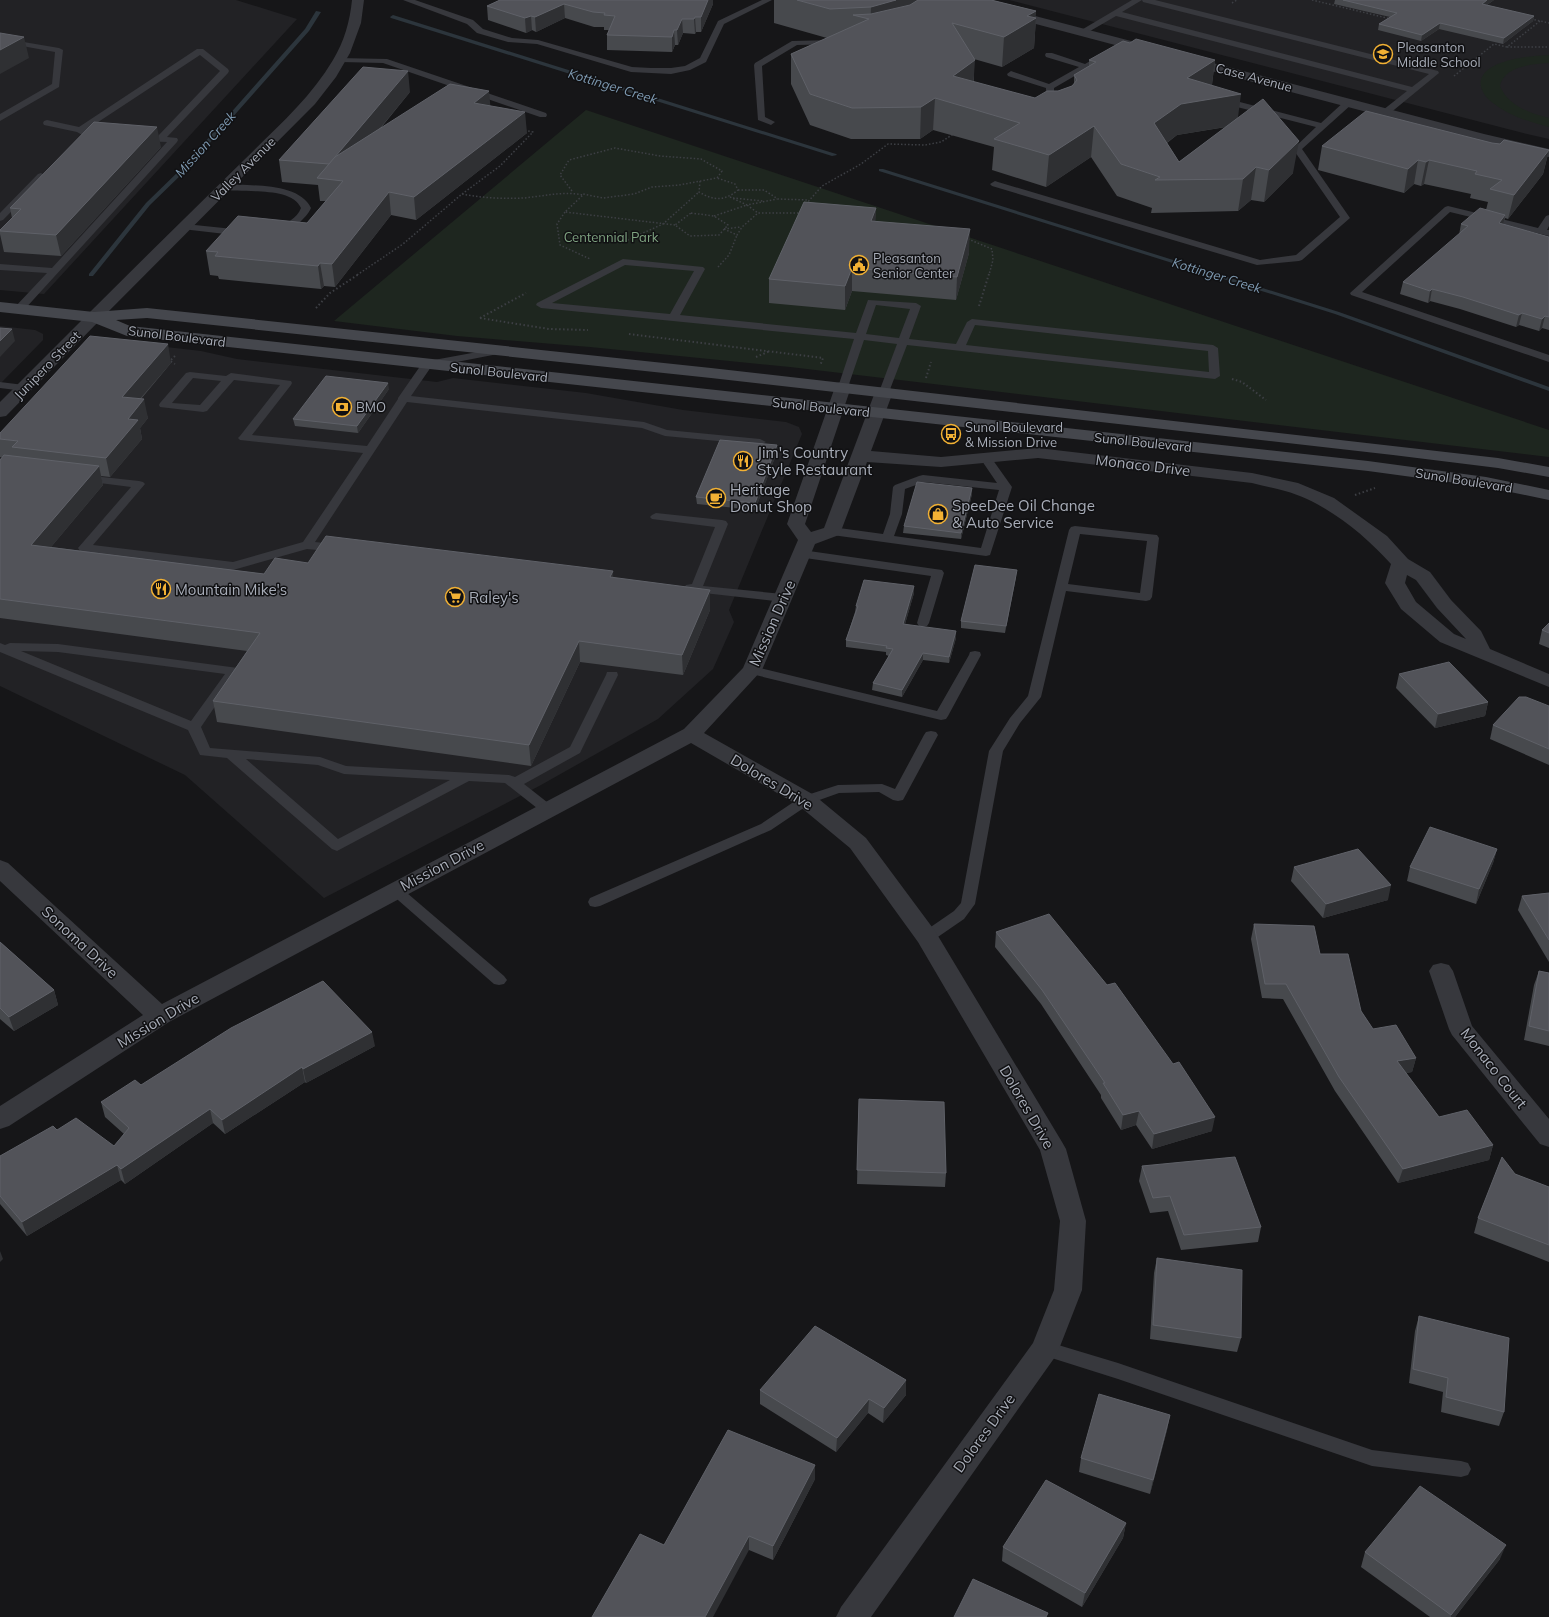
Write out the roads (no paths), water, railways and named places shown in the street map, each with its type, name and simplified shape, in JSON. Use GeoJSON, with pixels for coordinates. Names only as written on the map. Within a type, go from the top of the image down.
{"type":"FeatureCollection","features":[{"type":"Feature","properties":{"kind":"main road","name":"Sunol Boulevard"},"geometry":{"type":"LineString","coordinates":[[0,307],[94,317],[147,313],[884,392],[1393,450],[1498,463],[1549,472]]}},
{"type":"Feature","properties":{"kind":"main road","name":"Sunol Boulevard"},"geometry":{"type":"LineString","coordinates":[[94,317],[127,331],[1368,466],[1486,482],[1549,495]]}},
{"type":"Feature","properties":{"kind":"street","name":"Valley Avenue"},"geometry":{"type":"LineString","coordinates":[[94,317],[296,116],[323,86],[341,60],[351,38],[357,18],[358,0]]}},
{"type":"Feature","properties":{"kind":"street","name":"Case Avenue"},"geometry":{"type":"LineString","coordinates":[[958,1],[997,5],[1082,32],[1126,44],[1482,138],[1549,153]]}},
{"type":"Feature","properties":{"kind":"street","name":"Junipero Street"},"geometry":{"type":"LineString","coordinates":[[0,412],[94,317]]}},
{"type":"Feature","properties":{"kind":"street"},"geometry":{"type":"LineString","coordinates":[[843,388],[796,524],[804,547],[832,531],[884,392]]}},
{"type":"Feature","properties":{"kind":"street","name":"Monaco Drive"},"geometry":{"type":"LineString","coordinates":[[860,456],[941,462],[1038,453],[1252,478],[1292,487],[1328,502],[1380,540],[1401,564],[1423,576],[1444,604],[1474,635],[1482,653]]}},
{"type":"Feature","properties":{"kind":"street","name":"Mission Drive"},"geometry":{"type":"LineString","coordinates":[[0,1119],[160,1016],[547,809],[691,734],[752,670],[804,547]]}},
{"type":"Feature","properties":{"kind":"street"},"geometry":{"type":"LineString","coordinates":[[1401,564],[1395,583],[1408,605],[1447,638],[1549,682]]}},
{"type":"Feature","properties":{"kind":"street","name":"Dolores Drive"},"geometry":{"type":"LineString","coordinates":[[691,734],[806,800],[858,843],[927,937],[1053,1150],[1073,1221],[1068,1290],[1045,1349],[852,1617]]}},
{"type":"Feature","properties":{"kind":"street","name":"Sonoma Drive"},"geometry":{"type":"LineString","coordinates":[[0,868],[160,1016]]}},
{"type":"Feature","properties":{"kind":"street","name":"Monaco Court"},"geometry":{"type":"LineString","coordinates":[[1441,971],[1461,1029],[1549,1137]]}},
{"type":"Feature","properties":{"kind":"lane"},"geometry":{"type":"LineString","coordinates":[[407,0],[470,22],[480,31],[511,40],[538,42],[631,70],[671,71],[687,68],[703,60],[722,23],[768,0]]}},
{"type":"Feature","properties":{"kind":"lane"},"geometry":{"type":"LineString","coordinates":[[1082,32],[1138,0]]}},
{"type":"Feature","properties":{"kind":"lane"},"geometry":{"type":"LineString","coordinates":[[1146,0],[1435,73],[1386,112]]}},
{"type":"Feature","properties":{"kind":"lane"},"geometry":{"type":"LineString","coordinates":[[1115,13],[1414,90]]}},
{"type":"Feature","properties":{"kind":"lane"},"geometry":{"type":"LineString","coordinates":[[0,40],[59,50],[56,85],[0,118]]}},
{"type":"Feature","properties":{"kind":"lane"},"geometry":{"type":"LineString","coordinates":[[771,122],[761,118],[758,65],[795,43],[840,41]]}},
{"type":"Feature","properties":{"kind":"lane"},"geometry":{"type":"LineString","coordinates":[[1011,74],[1050,87],[1126,44]]}},
{"type":"Feature","properties":{"kind":"lane"},"geometry":{"type":"LineString","coordinates":[[81,134],[200,51],[225,71],[160,139]]}},
{"type":"Feature","properties":{"kind":"lane"},"geometry":{"type":"LineString","coordinates":[[1049,56],[1086,67]]}},
{"type":"Feature","properties":{"kind":"lane"},"geometry":{"type":"LineString","coordinates":[[341,60],[384,61],[543,115]]}},
{"type":"Feature","properties":{"kind":"lane"},"geometry":{"type":"LineString","coordinates":[[1050,87],[1050,102]]}},
{"type":"Feature","properties":{"kind":"lane"},"geometry":{"type":"LineString","coordinates":[[995,184],[1260,263],[1299,258],[1345,218],[1297,149],[1349,102]]}},
{"type":"Feature","properties":{"kind":"lane"},"geometry":{"type":"LineString","coordinates":[[1232,103],[1322,126]]}},
{"type":"Feature","properties":{"kind":"lane"},"geometry":{"type":"LineString","coordinates":[[47,123],[81,134],[114,136]]}},
{"type":"Feature","properties":{"kind":"lane"},"geometry":{"type":"LineString","coordinates":[[19,309],[55,272],[174,140],[130,137]]}},
{"type":"Feature","properties":{"kind":"lane"},"geometry":{"type":"LineString","coordinates":[[0,218],[50,167]]}},
{"type":"Feature","properties":{"kind":"lane"},"geometry":{"type":"LineString","coordinates":[[225,187],[277,192],[292,195],[302,200],[306,208],[303,215],[294,223],[272,230]]}},
{"type":"Feature","properties":{"kind":"lane"},"geometry":{"type":"LineString","coordinates":[[1549,218],[1545,232],[1448,209],[1355,293],[1549,359]]}},
{"type":"Feature","properties":{"kind":"lane"},"geometry":{"type":"LineString","coordinates":[[185,227],[254,233]]}},
{"type":"Feature","properties":{"kind":"lane"},"geometry":{"type":"LineString","coordinates":[[674,317],[700,269],[623,262],[541,305],[674,317],[1215,376],[1214,348],[972,322],[959,348]]}},
{"type":"Feature","properties":{"kind":"lane"},"geometry":{"type":"LineString","coordinates":[[0,267],[55,272]]}},
{"type":"Feature","properties":{"kind":"lane"},"geometry":{"type":"LineString","coordinates":[[843,388],[872,302],[916,306],[884,392]]}},
{"type":"Feature","properties":{"kind":"lane"},"geometry":{"type":"LineString","coordinates":[[307,545],[403,398],[427,364],[499,351]]}},
{"type":"Feature","properties":{"kind":"lane"},"geometry":{"type":"LineString","coordinates":[[228,379],[190,375],[164,405],[203,409],[231,376],[287,382],[244,438],[369,450]]}},
{"type":"Feature","properties":{"kind":"lane"},"geometry":{"type":"LineString","coordinates":[[0,385],[24,388]]}},
{"type":"Feature","properties":{"kind":"lane"},"geometry":{"type":"LineString","coordinates":[[403,398],[644,425],[666,433],[760,442]]}},
{"type":"Feature","properties":{"kind":"lane"},"geometry":{"type":"LineString","coordinates":[[986,458],[1006,487]]}},
{"type":"Feature","properties":{"kind":"lane"},"geometry":{"type":"LineString","coordinates":[[69,476],[139,484],[84,548],[233,566],[307,545],[353,550]]}},
{"type":"Feature","properties":{"kind":"lane"},"geometry":{"type":"LineString","coordinates":[[888,538],[896,514],[899,487],[923,478],[1006,487]]}},
{"type":"Feature","properties":{"kind":"lane"},"geometry":{"type":"LineString","coordinates":[[832,531],[986,552],[1006,487]]}},
{"type":"Feature","properties":{"kind":"lane"},"geometry":{"type":"LineString","coordinates":[[656,517],[722,524],[696,588]]}},
{"type":"Feature","properties":{"kind":"lane"},"geometry":{"type":"LineString","coordinates":[[927,937],[959,915],[968,904],[996,751],[1015,721],[1034,698],[1075,530],[1154,538],[1146,597],[1062,587]]}},
{"type":"Feature","properties":{"kind":"lane"},"geometry":{"type":"LineString","coordinates":[[804,547],[938,573],[923,623]]}},
{"type":"Feature","properties":{"kind":"lane"},"geometry":{"type":"LineString","coordinates":[[681,587],[783,598]]}},
{"type":"Feature","properties":{"kind":"lane"},"geometry":{"type":"LineString","coordinates":[[1,647],[194,728],[205,752],[320,761],[344,770],[509,779],[547,809]]}},
{"type":"Feature","properties":{"kind":"lane"},"geometry":{"type":"LineString","coordinates":[[1,647],[58,648],[233,670],[194,728]]}},
{"type":"Feature","properties":{"kind":"lane"},"geometry":{"type":"LineString","coordinates":[[752,670],[941,716],[975,655]]}},
{"type":"Feature","properties":{"kind":"lane"},"geometry":{"type":"LineString","coordinates":[[514,783],[575,750],[612,675]]}},
{"type":"Feature","properties":{"kind":"lane"},"geometry":{"type":"LineString","coordinates":[[595,902],[766,827],[806,800],[838,789],[882,788],[898,797],[931,735]]}},
{"type":"Feature","properties":{"kind":"lane"},"geometry":{"type":"LineString","coordinates":[[231,754],[337,846],[466,777]]}},
{"type":"Feature","properties":{"kind":"lane"},"geometry":{"type":"LineString","coordinates":[[395,890],[499,980]]}},
{"type":"Feature","properties":{"kind":"lane"},"geometry":{"type":"LineString","coordinates":[[1045,1349],[1118,1371],[1372,1458],[1462,1468]]}},
{"type":"Feature","properties":{"kind":"waterway","name":"Mission Creek"},"geometry":{"type":"LineString","coordinates":[[91,275],[148,204],[183,170],[307,30],[318,12]]}},
{"type":"Feature","properties":{"kind":"waterway","name":"Kottinger Creek"},"geometry":{"type":"LineString","coordinates":[[393,17],[834,155]]}},
{"type":"Feature","properties":{"kind":"waterway","name":"Kottinger Creek"},"geometry":{"type":"LineString","coordinates":[[881,170],[1337,313],[1549,389]]}},
{"type":"Feature","properties":{"kind":"place","name":"Pleasanton Middle School"},"geometry":{"type":"Point","coordinates":[1383,54]}},
{"type":"Feature","properties":{"kind":"place","name":"Pleasanton Senior Center"},"geometry":{"type":"Point","coordinates":[859,265]}},
{"type":"Feature","properties":{"kind":"place","name":"BMO"},"geometry":{"type":"Point","coordinates":[342,407]}},
{"type":"Feature","properties":{"kind":"place","name":"Sunol Boulevard & Mission Drive"},"geometry":{"type":"Point","coordinates":[951,434]}},
{"type":"Feature","properties":{"kind":"place","name":"Jim's Country Style Restaurant"},"geometry":{"type":"Point","coordinates":[743,461]}},
{"type":"Feature","properties":{"kind":"place","name":"Heritage Donut Shop"},"geometry":{"type":"Point","coordinates":[716,498]}},
{"type":"Feature","properties":{"kind":"place","name":"SpeeDee Oil Change & Auto Service"},"geometry":{"type":"Point","coordinates":[938,514]}},
{"type":"Feature","properties":{"kind":"place","name":"Mountain Mike's"},"geometry":{"type":"Point","coordinates":[161,589]}},
{"type":"Feature","properties":{"kind":"place","name":"Raley's"},"geometry":{"type":"Point","coordinates":[455,597]}},
{"type":"Feature","properties":{"kind":"park label","name":"Centennial Park"},"geometry":{"type":"Point","coordinates":[611,237]}}]}
